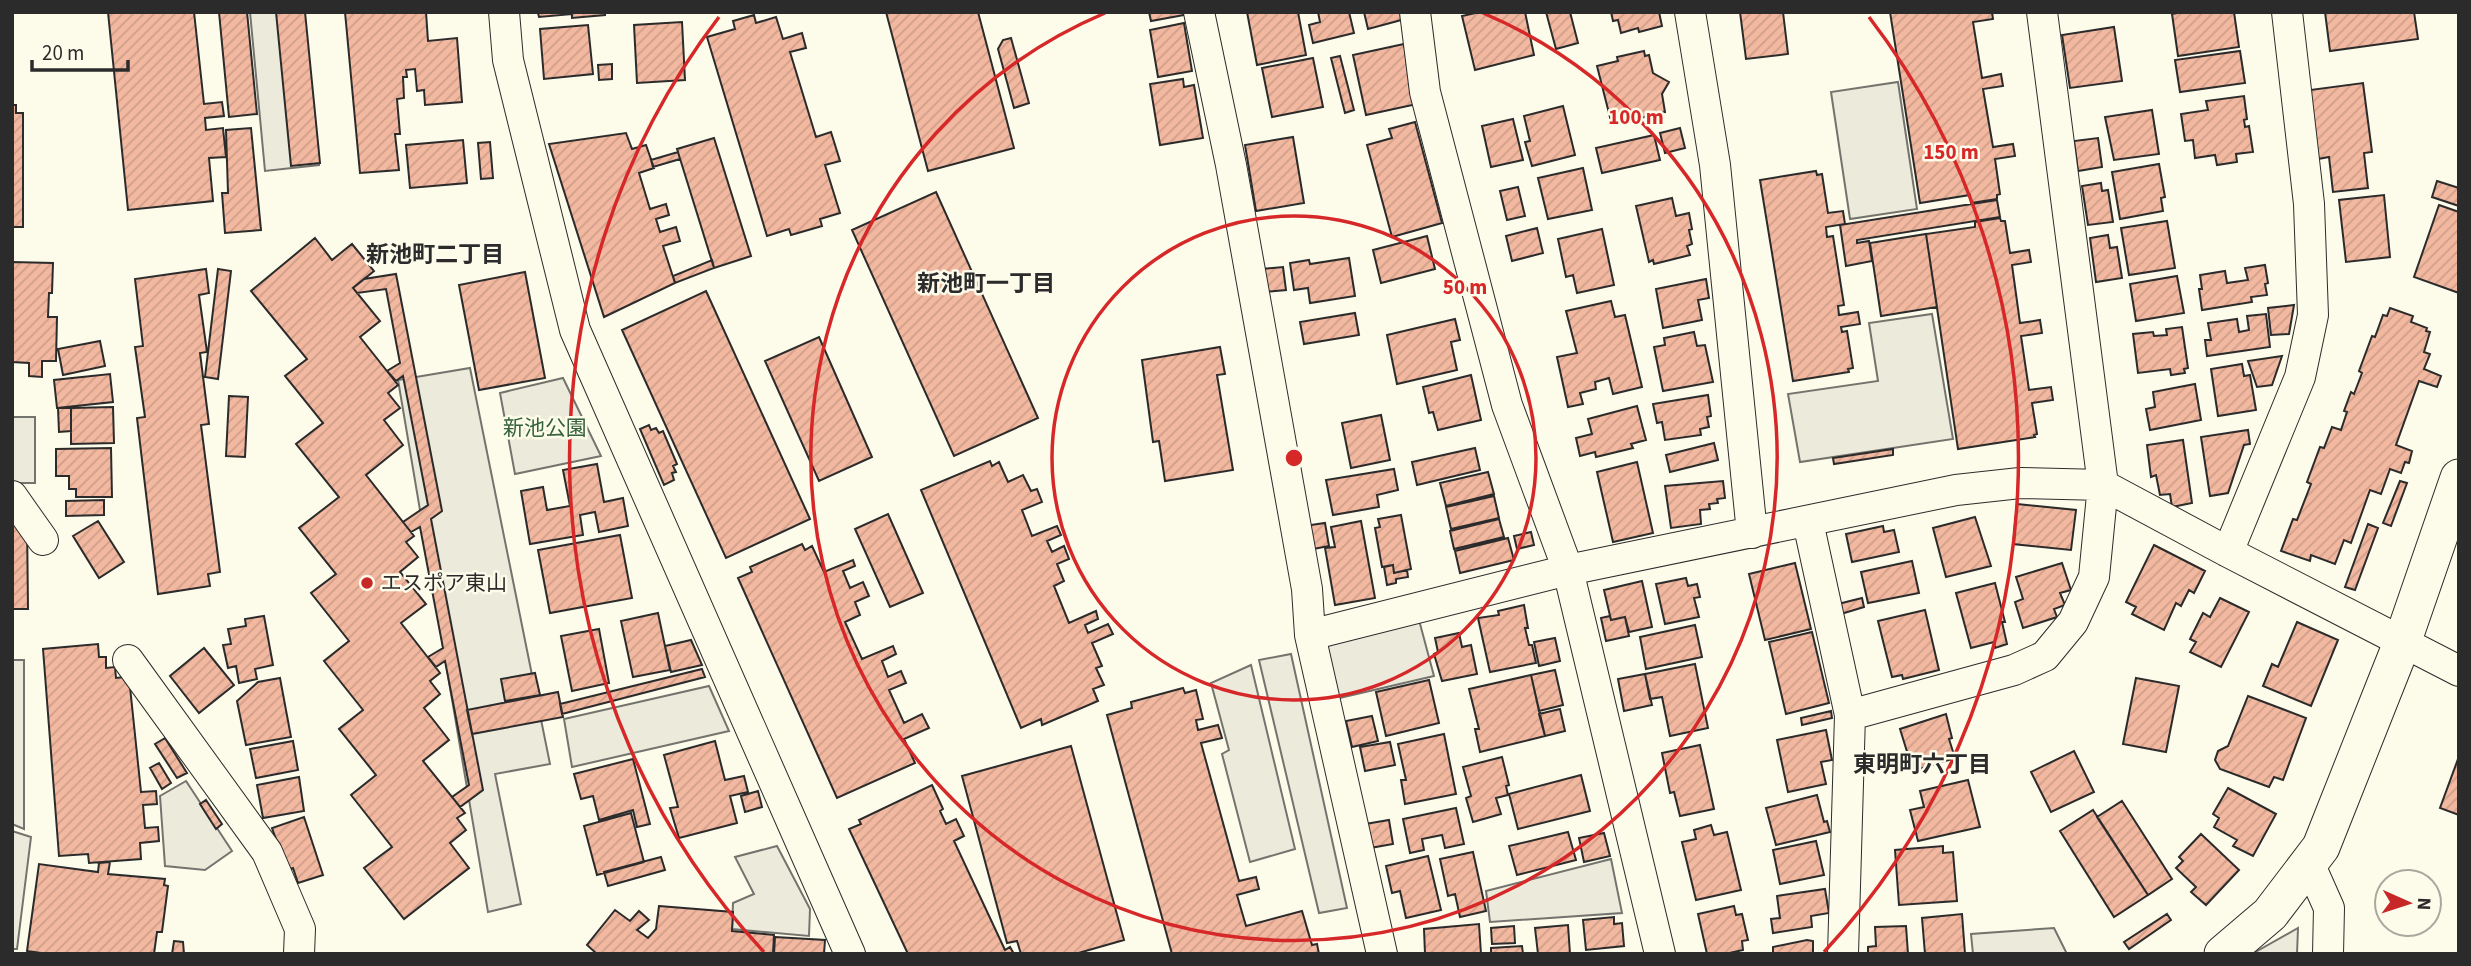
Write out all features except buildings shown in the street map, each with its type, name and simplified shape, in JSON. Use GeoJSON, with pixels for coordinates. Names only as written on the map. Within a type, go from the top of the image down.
{"type":"FeatureCollection","features":[{"type":"Feature","properties":{"kind":"street"},"geometry":{"type":"LineString","coordinates":[[504,12],[508,60],[575,330],[850,954]]}},
{"type":"Feature","properties":{"kind":"street"},"geometry":{"type":"LineString","coordinates":[[1199,12],[1231,165],[1307,589],[1310,635],[1382,954]]}},
{"type":"Feature","properties":{"kind":"street"},"geometry":{"type":"LineString","coordinates":[[1415,12],[1425,92],[1507,405],[1568,570],[1660,954]]}},
{"type":"Feature","properties":{"kind":"street"},"geometry":{"type":"LineString","coordinates":[[1690,12],[1715,165],[1752,533]]}},
{"type":"Feature","properties":{"kind":"street"},"geometry":{"type":"LineString","coordinates":[[1850,715],[2014,670],[2045,656],[2073,622],[2094,577],[2103,485],[2042,12]]}},
{"type":"Feature","properties":{"kind":"street"},"geometry":{"type":"LineString","coordinates":[[2228,552],[2300,377],[2313,315],[2309,204],[2287,12]]}},
{"type":"Feature","properties":{"kind":"street"},"geometry":{"type":"LineString","coordinates":[[2222,954],[2270,914],[2321,847],[2402,643],[2459,478]]}},
{"type":"Feature","properties":{"kind":"street"},"geometry":{"type":"LineString","coordinates":[[1310,635],[1568,570],[1956,490],[2020,483],[2103,485],[2459,671]]}},
{"type":"Feature","properties":{"kind":"street"},"geometry":{"type":"LineString","coordinates":[[12,496],[43,540]]}},
{"type":"Feature","properties":{"kind":"street"},"geometry":{"type":"LineString","coordinates":[[1808,522],[1850,715],[1843,954]]}},
{"type":"Feature","properties":{"kind":"street"},"geometry":{"type":"LineString","coordinates":[[128,660],[267,852],[300,929],[299,954]]}},
{"type":"Feature","properties":{"kind":"street"},"geometry":{"type":"LineString","coordinates":[[2309,863],[2329,908],[2328,954]]}},
{"type":"Feature","properties":{"kind":"green space","name":"新池公園"},"geometry":{"type":"Polygon","coordinates":[[[563,378],[601,456],[515,474],[500,393],[563,378]]]}},
{"type":"Feature","properties":{"kind":"green space"},"geometry":{"type":"Polygon","coordinates":[[[2298,928],[2297,954],[2252,954],[2298,928]]]}},
{"type":"Feature","properties":{"kind":"shaded area"},"geometry":{"type":"Polygon","coordinates":[[[250,12],[303,12],[319,165],[265,171],[250,12]]]}},
{"type":"Feature","properties":{"kind":"shaded area"},"geometry":{"type":"Polygon","coordinates":[[[1898,82],[1917,209],[1850,219],[1831,92],[1898,82]]]}},
{"type":"Feature","properties":{"kind":"shaded area"},"geometry":{"type":"Polygon","coordinates":[[[1932,314],[1953,439],[1800,462],[1788,394],[1878,381],[1869,323],[1932,314]]]}},
{"type":"Feature","properties":{"kind":"shaded area"},"geometry":{"type":"Polygon","coordinates":[[[470,368],[550,764],[495,774],[521,904],[488,912],[398,380],[470,368]]]}},
{"type":"Feature","properties":{"kind":"shaded area"},"geometry":{"type":"Polygon","coordinates":[[[12,417],[35,417],[35,483],[12,483],[12,417]]]}},
{"type":"Feature","properties":{"kind":"shaded area"},"geometry":{"type":"Polygon","coordinates":[[[1419,620],[1434,676],[1331,700],[1323,643],[1419,620]]]}},
{"type":"Feature","properties":{"kind":"shaded area"},"geometry":{"type":"Polygon","coordinates":[[[1291,654],[1347,908],[1319,913],[1259,660],[1291,654]]]}},
{"type":"Feature","properties":{"kind":"shaded area"},"geometry":{"type":"Polygon","coordinates":[[[12,660],[24,660],[24,829],[12,824],[12,660]]]}},
{"type":"Feature","properties":{"kind":"shaded area"},"geometry":{"type":"Polygon","coordinates":[[[1251,665],[1295,849],[1250,862],[1222,754],[1229,750],[1211,683],[1251,665]]]}},
{"type":"Feature","properties":{"kind":"shaded area"},"geometry":{"type":"Polygon","coordinates":[[[709,686],[729,731],[572,767],[564,719],[709,686]]]}},
{"type":"Feature","properties":{"kind":"shaded area"},"geometry":{"type":"Polygon","coordinates":[[[186,781],[232,851],[205,870],[165,866],[160,796],[186,781]]]}},
{"type":"Feature","properties":{"kind":"shaded area"},"geometry":{"type":"Polygon","coordinates":[[[12,831],[31,837],[17,949],[12,949],[12,831]]]}},
{"type":"Feature","properties":{"kind":"shaded area"},"geometry":{"type":"Polygon","coordinates":[[[777,846],[810,909],[809,936],[732,929],[733,903],[754,894],[735,857],[777,846]]]}},
{"type":"Feature","properties":{"kind":"shaded area"},"geometry":{"type":"Polygon","coordinates":[[[1611,859],[1622,913],[1490,922],[1486,891],[1611,859]]]}},
{"type":"Feature","properties":{"kind":"shaded area"},"geometry":{"type":"Polygon","coordinates":[[[2054,928],[2067,954],[1973,954],[1971,934],[2054,928]]]}},
{"type":"Feature","properties":{"kind":"place","name":"エスポア東山"},"geometry":{"type":"Point","coordinates":[367,583]}},
{"type":"Feature","properties":{"kind":"district","name":"新池町二丁目"},"geometry":{"type":"Point","coordinates":[435,254]}},
{"type":"Feature","properties":{"kind":"district","name":"新池町一丁目"},"geometry":{"type":"Point","coordinates":[986,283]}},
{"type":"Feature","properties":{"kind":"district","name":"東明町六丁目"},"geometry":{"type":"Point","coordinates":[1922,764]}}]}
